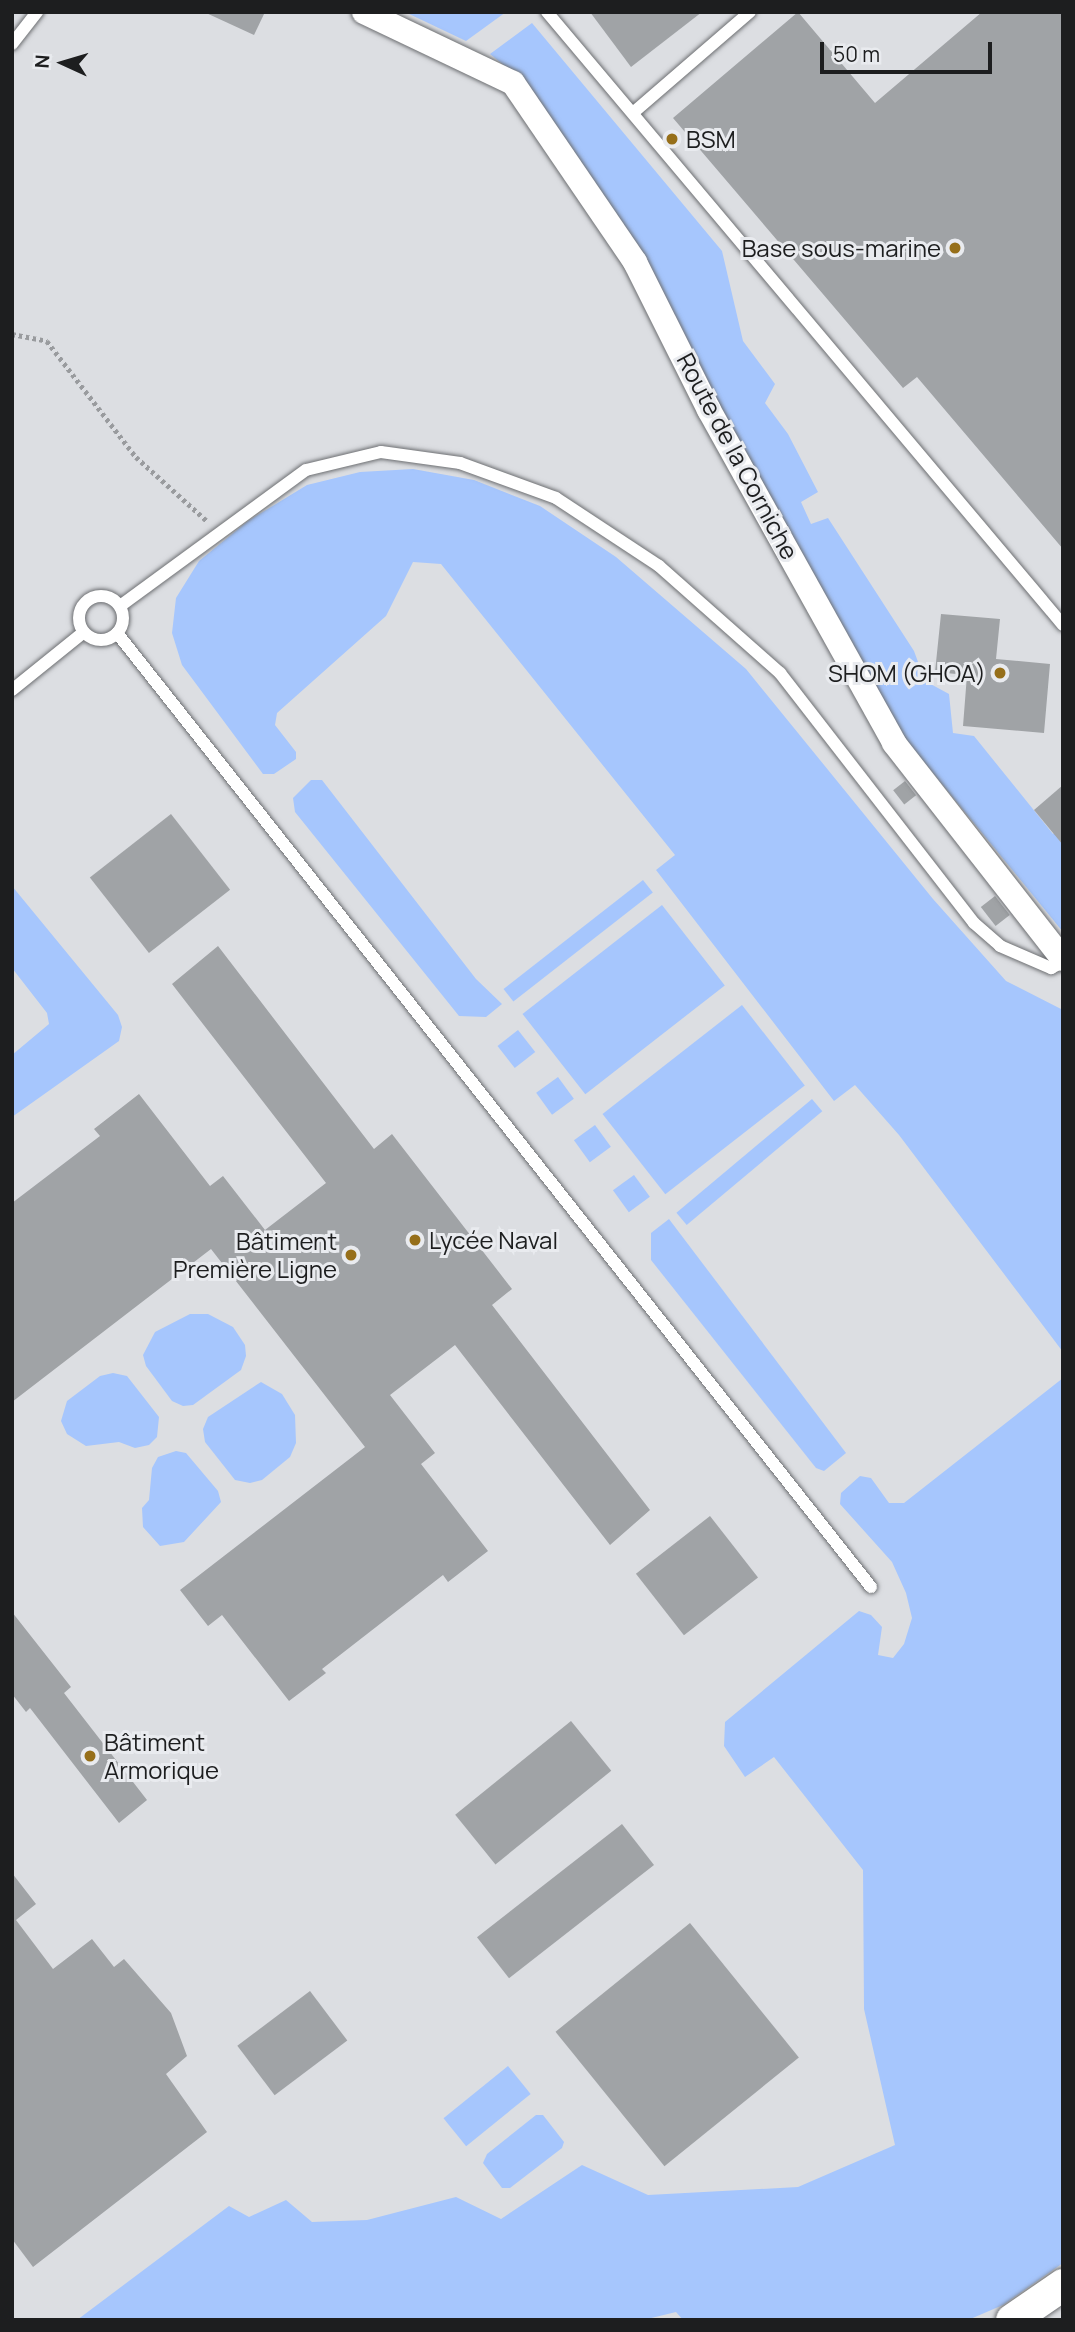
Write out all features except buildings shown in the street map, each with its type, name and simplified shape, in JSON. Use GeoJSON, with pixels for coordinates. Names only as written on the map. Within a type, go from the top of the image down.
{"type":"FeatureCollection","features":[{"type":"Feature","properties":{"kind":"street","name":"Route de la Corniche"},"geometry":{"type":"LineString","coordinates":[[364,12],[487,68],[513,83],[635,262],[709,410],[894,743],[1063,961]]}},
{"type":"Feature","properties":{"kind":"street"},"geometry":{"type":"LineString","coordinates":[[1012,2320],[1063,2285]]}},
{"type":"Feature","properties":{"kind":"lane"},"geometry":{"type":"LineString","coordinates":[[12,44],[37,12]]}},
{"type":"Feature","properties":{"kind":"lane"},"geometry":{"type":"LineString","coordinates":[[547,12],[634,112],[1063,625]]}},
{"type":"Feature","properties":{"kind":"lane"},"geometry":{"type":"LineString","coordinates":[[634,112],[750,12]]}},
{"type":"Feature","properties":{"kind":"lane"},"geometry":{"type":"LineString","coordinates":[[120,606],[218,531],[306,470],[381,452],[460,463],[556,498],[659,566],[780,673],[974,923],[1000,946],[1051,968],[1063,961]]}},
{"type":"Feature","properties":{"kind":"lane"},"geometry":{"type":"LineString","coordinates":[[102,596],[120,606],[124,620],[117,633],[97,639],[85,632],[79,619],[88,600],[102,596]]}},
{"type":"Feature","properties":{"kind":"lane"},"geometry":{"type":"LineString","coordinates":[[12,690],[85,632]]}},
{"type":"Feature","properties":{"kind":"lane"},"geometry":{"type":"LineString","coordinates":[[117,633],[871,1587]]}},
{"type":"Feature","properties":{"kind":"path"},"geometry":{"type":"LineString","coordinates":[[12,334],[47,341],[136,457],[218,531]]}},
{"type":"Feature","properties":{"kind":"shaded area"},"geometry":{"type":"Polygon","coordinates":[[[405,12],[506,12],[466,41],[405,12]]]}},
{"type":"Feature","properties":{"kind":"shaded area"},"geometry":{"type":"Polygon","coordinates":[[[532,23],[722,251],[743,341],[775,384],[765,403],[788,434],[818,492],[801,502],[811,524],[828,518],[914,651],[925,681],[949,694],[953,733],[974,736],[1053,834],[1063,826],[1063,932],[892,723],[523,81],[490,54],[532,23]]]}},
{"type":"Feature","properties":{"kind":"shaded area"},"geometry":{"type":"Polygon","coordinates":[[[413,469],[474,480],[540,506],[616,557],[746,669],[933,899],[1006,981],[1063,1010],[1063,1352],[899,1135],[855,1085],[834,1101],[656,870],[675,855],[441,564],[413,562],[386,616],[277,713],[275,725],[296,752],[296,759],[274,774],[263,774],[182,665],[172,633],[176,598],[199,561],[248,521],[307,485],[360,472],[413,469]]]}},
{"type":"Feature","properties":{"kind":"shaded area"},"geometry":{"type":"Polygon","coordinates":[[[311,780],[322,780],[476,979],[502,1004],[486,1017],[459,1016],[295,812],[293,798],[311,780]]]}},
{"type":"Feature","properties":{"kind":"shaded area"},"geometry":{"type":"Polygon","coordinates":[[[643,880],[653,893],[513,1002],[504,989],[643,880]]]}},
{"type":"Feature","properties":{"kind":"shaded area"},"geometry":{"type":"Polygon","coordinates":[[[12,886],[118,1015],[122,1027],[119,1041],[12,1117],[12,1055],[49,1024],[47,1013],[12,968],[12,886]]]}},
{"type":"Feature","properties":{"kind":"shaded area"},"geometry":{"type":"Polygon","coordinates":[[[662,905],[725,985],[585,1094],[523,1014],[662,905]]]}},
{"type":"Feature","properties":{"kind":"shaded area"},"geometry":{"type":"Polygon","coordinates":[[[742,1005],[805,1085],[665,1194],[603,1114],[742,1005]]]}},
{"type":"Feature","properties":{"kind":"shaded area"},"geometry":{"type":"Polygon","coordinates":[[[518,1030],[535,1052],[515,1068],[498,1046],[518,1030]]]}},
{"type":"Feature","properties":{"kind":"shaded area"},"geometry":{"type":"Polygon","coordinates":[[[558,1077],[574,1099],[552,1115],[536,1093],[558,1077]]]}},
{"type":"Feature","properties":{"kind":"shaded area"},"geometry":{"type":"Polygon","coordinates":[[[812,1099],[822,1111],[687,1225],[676,1213],[812,1099]]]}},
{"type":"Feature","properties":{"kind":"shaded area"},"geometry":{"type":"Polygon","coordinates":[[[595,1125],[611,1147],[590,1162],[574,1140],[595,1125]]]}},
{"type":"Feature","properties":{"kind":"shaded area"},"geometry":{"type":"Polygon","coordinates":[[[634,1175],[650,1197],[629,1212],[613,1190],[634,1175]]]}},
{"type":"Feature","properties":{"kind":"shaded area"},"geometry":{"type":"Polygon","coordinates":[[[669,1219],[846,1453],[824,1471],[816,1468],[651,1260],[651,1233],[669,1219]]]}},
{"type":"Feature","properties":{"kind":"shaded area"},"geometry":{"type":"Polygon","coordinates":[[[190,1314],[208,1314],[233,1327],[245,1345],[246,1356],[241,1370],[193,1405],[183,1406],[172,1401],[146,1366],[143,1355],[155,1332],[190,1314]]]}},
{"type":"Feature","properties":{"kind":"shaded area"},"geometry":{"type":"Polygon","coordinates":[[[113,1373],[127,1376],[159,1417],[157,1437],[149,1445],[135,1448],[119,1442],[86,1446],[67,1434],[61,1421],[67,1401],[100,1376],[113,1373]]]}},
{"type":"Feature","properties":{"kind":"shaded area"},"geometry":{"type":"Polygon","coordinates":[[[1063,1378],[1063,2263],[1003,2305],[968,2320],[683,2320],[676,2312],[643,2320],[77,2320],[229,2206],[249,2217],[286,2200],[312,2222],[367,2220],[456,2197],[501,2219],[582,2165],[648,2195],[798,2187],[895,2145],[864,2009],[863,1870],[774,1757],[745,1777],[724,1746],[725,1722],[859,1611],[871,1615],[882,1627],[878,1655],[893,1658],[904,1644],[912,1618],[906,1593],[892,1562],[840,1504],[841,1493],[860,1476],[871,1478],[889,1503],[904,1503],[1063,1378]]]}},
{"type":"Feature","properties":{"kind":"shaded area"},"geometry":{"type":"Polygon","coordinates":[[[261,1382],[282,1394],[295,1415],[296,1443],[290,1457],[262,1480],[250,1483],[235,1480],[205,1442],[203,1429],[208,1417],[261,1382]]]}},
{"type":"Feature","properties":{"kind":"shaded area"},"geometry":{"type":"Polygon","coordinates":[[[176,1451],[186,1453],[218,1491],[221,1502],[184,1542],[160,1546],[143,1527],[142,1508],[149,1500],[152,1468],[158,1457],[176,1451]]]}},
{"type":"Feature","properties":{"kind":"shaded area"},"geometry":{"type":"Polygon","coordinates":[[[508,2066],[531,2094],[466,2146],[443,2118],[508,2066]]]}},
{"type":"Feature","properties":{"kind":"shaded area"},"geometry":{"type":"Polygon","coordinates":[[[536,2115],[543,2115],[564,2142],[562,2148],[510,2188],[502,2188],[483,2163],[487,2154],[536,2115]]]}},
{"type":"Feature","properties":{"kind":"place","name":"BSM"},"geometry":{"type":"Point","coordinates":[672,139]}},
{"type":"Feature","properties":{"kind":"place","name":"Base sous-marine"},"geometry":{"type":"Point","coordinates":[955,248]}},
{"type":"Feature","properties":{"kind":"place","name":"SHOM (GHOA)"},"geometry":{"type":"Point","coordinates":[1000,673]}},
{"type":"Feature","properties":{"kind":"place","name":"Lycée Naval"},"geometry":{"type":"Point","coordinates":[415,1240]}},
{"type":"Feature","properties":{"kind":"place","name":"Bâtiment Première Ligne"},"geometry":{"type":"Point","coordinates":[351,1255]}},
{"type":"Feature","properties":{"kind":"place","name":"Bâtiment Armorique"},"geometry":{"type":"Point","coordinates":[90,1756]}}]}
